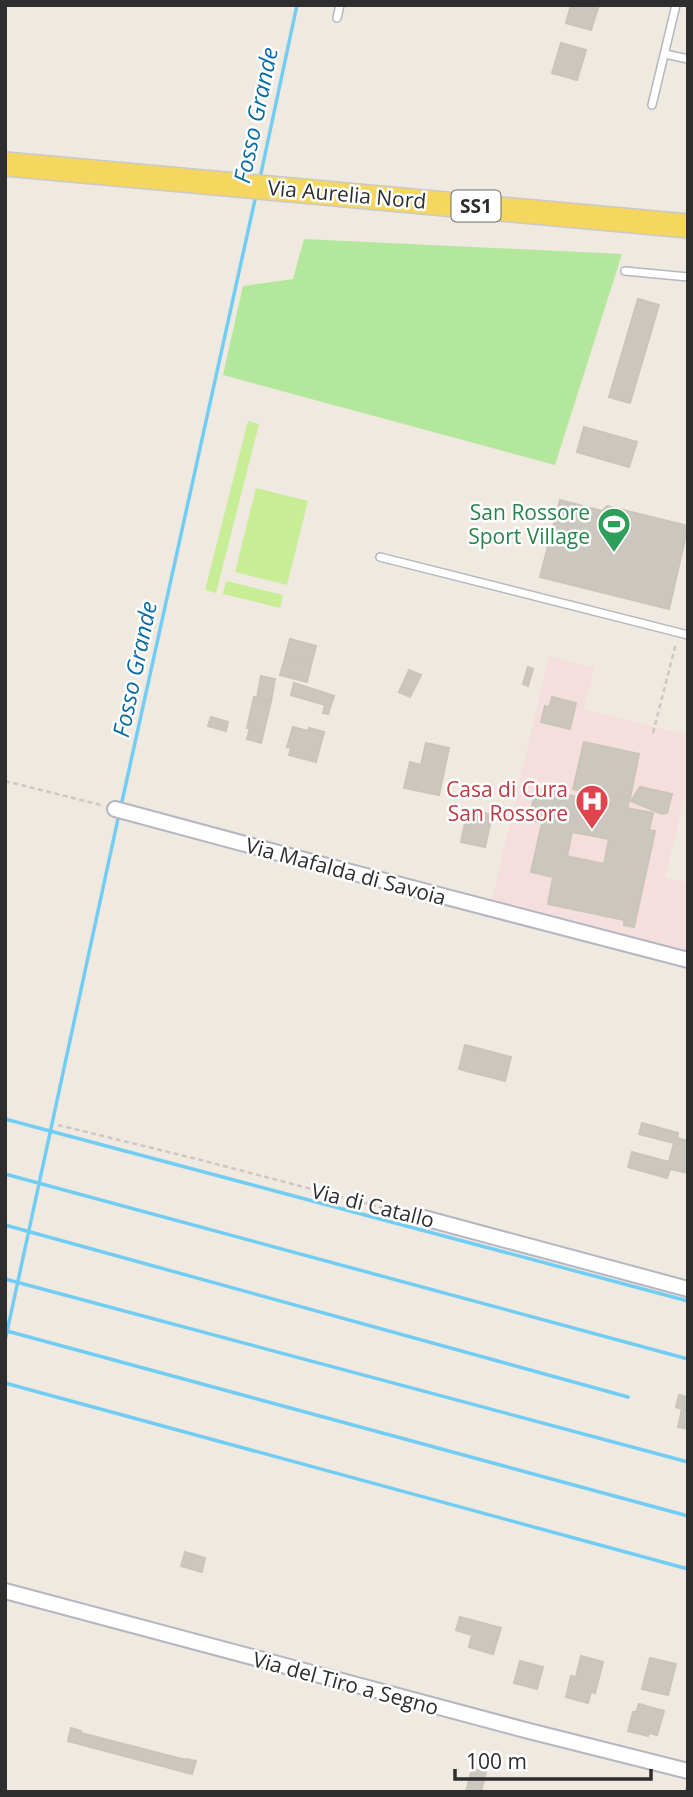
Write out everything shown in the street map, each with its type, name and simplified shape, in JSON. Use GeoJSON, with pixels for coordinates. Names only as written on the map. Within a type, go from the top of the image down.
{"type":"FeatureCollection","features":[{"type":"Feature","properties":{"kind":"main road","name":"Via Aurelia Nord"},"geometry":{"type":"LineString","coordinates":[[5,164],[688,226]]}},
{"type":"Feature","properties":{"kind":"street","name":"Via Mafalda di Savoia"},"geometry":{"type":"LineString","coordinates":[[120,810],[688,960]]}},
{"type":"Feature","properties":{"kind":"street","name":"Via di Catallo"},"geometry":{"type":"LineString","coordinates":[[424,1218],[688,1289]]}},
{"type":"Feature","properties":{"kind":"street","name":"Via del Tiro a Segno"},"geometry":{"type":"LineString","coordinates":[[5,1591],[688,1771]]}},
{"type":"Feature","properties":{"kind":"lane"},"geometry":{"type":"LineString","coordinates":[[337,18],[340,5]]}},
{"type":"Feature","properties":{"kind":"lane"},"geometry":{"type":"LineString","coordinates":[[652,105],[676,5]]}},
{"type":"Feature","properties":{"kind":"lane"},"geometry":{"type":"LineString","coordinates":[[665,54],[688,59]]}},
{"type":"Feature","properties":{"kind":"lane"},"geometry":{"type":"LineString","coordinates":[[625,271],[688,277]]}},
{"type":"Feature","properties":{"kind":"lane"},"geometry":{"type":"LineString","coordinates":[[380,557],[688,635]]}},
{"type":"Feature","properties":{"kind":"path"},"geometry":{"type":"LineString","coordinates":[[653,733],[679,633]]}},
{"type":"Feature","properties":{"kind":"path"},"geometry":{"type":"LineString","coordinates":[[5,781],[120,810]]}},
{"type":"Feature","properties":{"kind":"path","name":"Via di Catallo"},"geometry":{"type":"LineString","coordinates":[[58,1125],[424,1218]]}},
{"type":"Feature","properties":{"kind":"path"},"geometry":{"type":"LineString","coordinates":[[686,1792],[688,1783]]}},
{"type":"Feature","properties":{"kind":"shaded area","name":"Casa di Cura San Rossore"},"geometry":{"type":"Polygon","coordinates":[[[549,656],[594,668],[584,709],[688,736],[688,785],[665,877],[688,884],[688,951],[492,900],[549,656]]]}},
{"type":"Feature","properties":{"kind":"green space"},"geometry":{"type":"Polygon","coordinates":[[[304,239],[622,254],[555,465],[223,375],[243,286],[293,279],[304,239]]]}},
{"type":"Feature","properties":{"kind":"green space"},"geometry":{"type":"Polygon","coordinates":[[[248,421],[259,424],[216,593],[205,590],[248,421]]]}},
{"type":"Feature","properties":{"kind":"green space"},"geometry":{"type":"Polygon","coordinates":[[[256,488],[308,501],[287,585],[235,572],[256,488]]]}},
{"type":"Feature","properties":{"kind":"green space"},"geometry":{"type":"Polygon","coordinates":[[[226,581],[283,595],[280,608],[223,594],[226,581]]]}},
{"type":"Feature","properties":{"kind":"building"},"geometry":{"type":"Polygon","coordinates":[[[571,5],[599,5],[591,30],[566,23],[571,5]]]}},
{"type":"Feature","properties":{"kind":"building"},"geometry":{"type":"Polygon","coordinates":[[[561,43],[586,50],[577,80],[552,73],[561,43]]]}},
{"type":"Feature","properties":{"kind":"building"},"geometry":{"type":"Polygon","coordinates":[[[638,299],[659,305],[630,403],[609,397],[638,299]]]}},
{"type":"Feature","properties":{"kind":"building"},"geometry":{"type":"Polygon","coordinates":[[[584,427],[637,442],[629,467],[577,452],[584,427]]]}},
{"type":"Feature","properties":{"kind":"building","name":"San Rossore Sport Village"},"geometry":{"type":"Polygon","coordinates":[[[560,500],[602,511],[607,506],[688,526],[669,609],[540,577],[560,500]]]}},
{"type":"Feature","properties":{"kind":"building"},"geometry":{"type":"Polygon","coordinates":[[[290,639],[316,646],[311,665],[285,658],[290,639]]]}},
{"type":"Feature","properties":{"kind":"building"},"geometry":{"type":"Polygon","coordinates":[[[285,658],[311,665],[307,682],[280,675],[285,658]]]}},
{"type":"Feature","properties":{"kind":"building"},"geometry":{"type":"Polygon","coordinates":[[[528,667],[533,669],[528,686],[523,684],[528,667]]]}},
{"type":"Feature","properties":{"kind":"building"},"geometry":{"type":"Polygon","coordinates":[[[409,670],[421,675],[410,697],[399,692],[409,670]]]}},
{"type":"Feature","properties":{"kind":"building"},"geometry":{"type":"Polygon","coordinates":[[[261,676],[275,679],[271,701],[257,698],[261,676]]]}},
{"type":"Feature","properties":{"kind":"building"},"geometry":{"type":"Polygon","coordinates":[[[294,683],[334,696],[328,714],[323,713],[325,705],[291,695],[294,683]]]}},
{"type":"Feature","properties":{"kind":"building"},"geometry":{"type":"Polygon","coordinates":[[[254,697],[271,701],[264,731],[247,728],[254,697]]]}},
{"type":"Feature","properties":{"kind":"building"},"geometry":{"type":"Polygon","coordinates":[[[552,697],[576,703],[570,729],[541,722],[545,706],[549,708],[552,697]]]}},
{"type":"Feature","properties":{"kind":"building"},"geometry":{"type":"Polygon","coordinates":[[[211,717],[228,722],[226,731],[208,726],[211,717]]]}},
{"type":"Feature","properties":{"kind":"building"},"geometry":{"type":"Polygon","coordinates":[[[293,727],[324,732],[316,762],[289,755],[291,748],[287,747],[293,727]]]}},
{"type":"Feature","properties":{"kind":"building"},"geometry":{"type":"Polygon","coordinates":[[[250,728],[264,731],[261,743],[247,739],[250,728]]]}},
{"type":"Feature","properties":{"kind":"building"},"geometry":{"type":"Polygon","coordinates":[[[584,742],[639,754],[630,798],[613,794],[612,798],[573,789],[584,742]]]}},
{"type":"Feature","properties":{"kind":"building"},"geometry":{"type":"Polygon","coordinates":[[[426,743],[449,748],[439,795],[404,788],[410,762],[421,765],[426,743]]]}},
{"type":"Feature","properties":{"kind":"building"},"geometry":{"type":"Polygon","coordinates":[[[640,787],[672,794],[667,813],[662,814],[631,801],[640,787]]]}},
{"type":"Feature","properties":{"kind":"building"},"geometry":{"type":"Polygon","coordinates":[[[536,788],[610,804],[613,794],[630,798],[627,808],[653,813],[649,830],[655,831],[634,927],[624,925],[624,920],[548,904],[553,877],[531,872],[542,823],[529,820],[536,788]],[[572,832],[567,856],[604,864],[609,839],[572,832]]]}},
{"type":"Feature","properties":{"kind":"building"},"geometry":{"type":"Polygon","coordinates":[[[468,809],[492,815],[485,847],[461,842],[468,809]]]}},
{"type":"Feature","properties":{"kind":"building"},"geometry":{"type":"Polygon","coordinates":[[[465,1045],[511,1057],[505,1081],[459,1069],[465,1045]]]}},
{"type":"Feature","properties":{"kind":"building"},"geometry":{"type":"Polygon","coordinates":[[[642,1123],[678,1133],[677,1138],[688,1141],[688,1173],[670,1169],[667,1178],[628,1167],[632,1152],[669,1162],[674,1143],[639,1134],[642,1123]]]}},
{"type":"Feature","properties":{"kind":"building"},"geometry":{"type":"Polygon","coordinates":[[[679,1395],[688,1397],[688,1429],[678,1427],[682,1409],[676,1407],[679,1395]]]}},
{"type":"Feature","properties":{"kind":"building"},"geometry":{"type":"Polygon","coordinates":[[[185,1552],[205,1558],[202,1572],[181,1566],[185,1552]]]}},
{"type":"Feature","properties":{"kind":"building"},"geometry":{"type":"Polygon","coordinates":[[[460,1617],[501,1628],[493,1654],[469,1647],[472,1635],[456,1630],[460,1617]]]}},
{"type":"Feature","properties":{"kind":"building"},"geometry":{"type":"Polygon","coordinates":[[[581,1656],[603,1662],[595,1693],[591,1692],[588,1703],[566,1697],[571,1676],[576,1677],[581,1656]]]}},
{"type":"Feature","properties":{"kind":"building"},"geometry":{"type":"Polygon","coordinates":[[[650,1658],[676,1664],[668,1695],[642,1689],[650,1658]]]}},
{"type":"Feature","properties":{"kind":"building"},"geometry":{"type":"Polygon","coordinates":[[[520,1661],[543,1667],[537,1689],[514,1683],[520,1661]]]}},
{"type":"Feature","properties":{"kind":"building"},"geometry":{"type":"Polygon","coordinates":[[[639,1704],[664,1711],[657,1735],[649,1733],[648,1736],[628,1731],[633,1712],[636,1712],[639,1704]]]}},
{"type":"Feature","properties":{"kind":"building"},"geometry":{"type":"Polygon","coordinates":[[[71,1728],[81,1733],[196,1761],[192,1774],[68,1741],[71,1728]]]}},
{"type":"Feature","properties":{"kind":"building"},"geometry":{"type":"Polygon","coordinates":[[[472,1769],[486,1772],[481,1792],[466,1792],[472,1769]]]}},
{"type":"Feature","properties":{"kind":"waterway","name":"Fosso Grande"},"geometry":{"type":"LineString","coordinates":[[260,178],[297,5]]}},
{"type":"Feature","properties":{"kind":"waterway","name":"Fosso Grande"},"geometry":{"type":"LineString","coordinates":[[121,806],[256,195]]}},
{"type":"Feature","properties":{"kind":"waterway","name":"Fosso Grande"},"geometry":{"type":"LineString","coordinates":[[5,1341],[119,814]]}},
{"type":"Feature","properties":{"kind":"waterway"},"geometry":{"type":"LineString","coordinates":[[5,1119],[688,1301]]}},
{"type":"Feature","properties":{"kind":"waterway"},"geometry":{"type":"LineString","coordinates":[[5,1174],[688,1359]]}},
{"type":"Feature","properties":{"kind":"waterway"},"geometry":{"type":"LineString","coordinates":[[5,1225],[628,1397]]}},
{"type":"Feature","properties":{"kind":"waterway"},"geometry":{"type":"LineString","coordinates":[[5,1279],[688,1462]]}},
{"type":"Feature","properties":{"kind":"waterway"},"geometry":{"type":"LineString","coordinates":[[7,1331],[688,1516]]}},
{"type":"Feature","properties":{"kind":"waterway"},"geometry":{"type":"LineString","coordinates":[[5,1383],[688,1569]]}},
{"type":"Feature","properties":{"kind":"place","name":"San Rossore Sport Village"},"geometry":{"type":"Point","coordinates":[614,554]}},
{"type":"Feature","properties":{"kind":"place","name":"Casa di Cura San Rossore"},"geometry":{"type":"Point","coordinates":[592,831]}}]}
